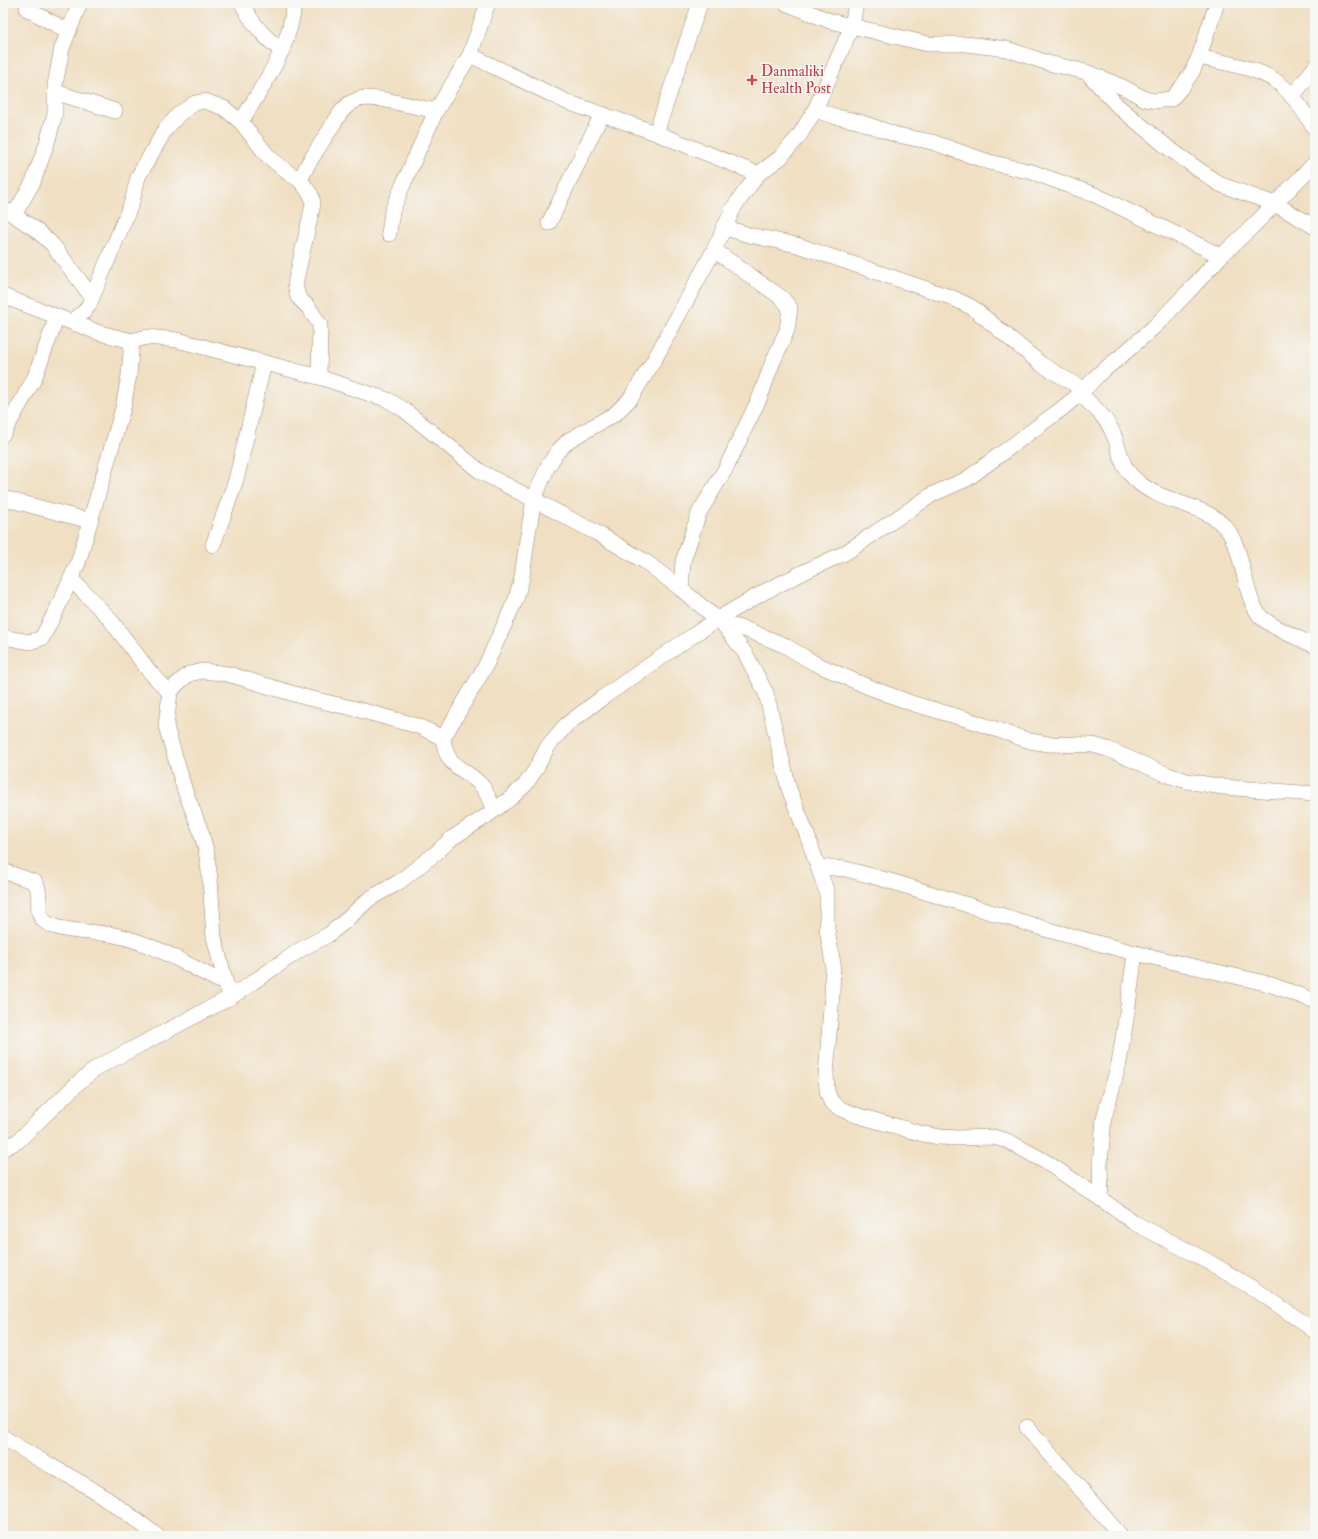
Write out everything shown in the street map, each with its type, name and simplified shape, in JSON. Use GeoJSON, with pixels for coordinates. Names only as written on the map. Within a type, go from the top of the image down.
{"type":"FeatureCollection","features":[{"type":"Feature","properties":{"kind":"street"},"geometry":{"type":"LineString","coordinates":[[80,3],[62,48],[55,92],[54,114],[47,143],[33,182],[8,211],[35,229],[52,244],[91,296]]}},
{"type":"Feature","properties":{"kind":"street"},"geometry":{"type":"LineString","coordinates":[[242,3],[251,21],[272,43],[282,51]]}},
{"type":"Feature","properties":{"kind":"street"},"geometry":{"type":"LineString","coordinates":[[241,122],[282,51],[291,27],[294,3]]}},
{"type":"Feature","properties":{"kind":"street"},"geometry":{"type":"LineString","coordinates":[[389,234],[392,211],[436,111],[470,55],[488,3]]}},
{"type":"Feature","properties":{"kind":"street"},"geometry":{"type":"LineString","coordinates":[[656,133],[700,3]]}},
{"type":"Feature","properties":{"kind":"street"},"geometry":{"type":"LineString","coordinates":[[786,3],[830,20],[928,44],[966,44],[1007,49],[1048,63],[1086,72],[1125,88],[1146,99],[1155,101],[1171,99],[1182,88],[1199,57],[1218,3]]}},
{"type":"Feature","properties":{"kind":"street"},"geometry":{"type":"LineString","coordinates":[[494,810],[486,791],[454,764],[447,756],[443,738],[485,667],[516,599],[522,577],[526,540],[534,499],[547,468],[557,452],[569,440],[615,414],[630,399],[653,362],[714,250],[734,207],[758,174],[780,158],[799,136],[815,110],[852,26],[856,3]]}},
{"type":"Feature","properties":{"kind":"street"},"geometry":{"type":"LineString","coordinates":[[27,10],[68,31]]}},
{"type":"Feature","properties":{"kind":"street"},"geometry":{"type":"LineString","coordinates":[[470,55],[567,102],[656,133],[758,174]]}},
{"type":"Feature","properties":{"kind":"street"},"geometry":{"type":"LineString","coordinates":[[1199,57],[1252,70],[1267,76],[1281,85],[1292,97],[1315,129]]}},
{"type":"Feature","properties":{"kind":"street"},"geometry":{"type":"LineString","coordinates":[[1292,97],[1315,67]]}},
{"type":"Feature","properties":{"kind":"street"},"geometry":{"type":"LineString","coordinates":[[1086,72],[1119,107],[1167,147],[1219,184],[1275,204],[1315,227]]}},
{"type":"Feature","properties":{"kind":"street"},"geometry":{"type":"LineString","coordinates":[[55,92],[115,111]]}},
{"type":"Feature","properties":{"kind":"street"},"geometry":{"type":"LineString","coordinates":[[300,180],[308,164],[341,112],[350,103],[359,99],[381,99],[436,111]]}},
{"type":"Feature","properties":{"kind":"street"},"geometry":{"type":"LineString","coordinates":[[73,322],[84,312],[88,305],[116,243],[132,202],[138,177],[165,130],[179,114],[195,103],[205,101],[224,108],[241,122],[267,155],[287,172],[300,180],[310,195],[313,203],[295,284],[298,297],[320,325],[319,377]]}},
{"type":"Feature","properties":{"kind":"street"},"geometry":{"type":"LineString","coordinates":[[815,110],[837,118],[856,121],[896,135],[932,142],[989,162],[1032,172],[1095,195],[1221,256]]}},
{"type":"Feature","properties":{"kind":"street"},"geometry":{"type":"LineString","coordinates":[[549,224],[602,114]]}},
{"type":"Feature","properties":{"kind":"street"},"geometry":{"type":"LineString","coordinates":[[3,1149],[18,1141],[79,1082],[98,1067],[228,991],[328,935],[369,899],[399,882],[436,853],[452,838],[512,797],[525,785],[548,746],[566,725],[602,698],[764,592],[845,553],[933,494],[967,479],[1082,392],[1100,373],[1154,327],[1221,256],[1315,163]]}},
{"type":"Feature","properties":{"kind":"street"},"geometry":{"type":"LineString","coordinates":[[724,227],[749,235],[796,245],[954,298],[973,308],[1041,364],[1082,392],[1101,414],[1111,429],[1126,472],[1134,480],[1160,496],[1203,512],[1218,520],[1226,528],[1231,537],[1242,563],[1253,603],[1261,617],[1315,646]]}},
{"type":"Feature","properties":{"kind":"street"},"geometry":{"type":"LineString","coordinates":[[681,589],[683,561],[699,513],[726,468],[760,397],[772,364],[787,330],[790,308],[782,298],[714,250]]}},
{"type":"Feature","properties":{"kind":"street"},"geometry":{"type":"LineString","coordinates":[[3,296],[100,333],[132,340],[147,337],[177,340],[319,377],[388,400],[403,409],[481,472],[515,491],[534,499],[646,562],[681,589],[720,622],[745,653],[766,693],[788,789],[807,835],[827,893],[827,929],[833,964],[826,1075],[827,1091],[831,1102],[841,1109],[924,1134],[951,1138],[993,1137],[1008,1141],[1046,1162],[1133,1222],[1222,1270],[1262,1294],[1315,1331]]}},
{"type":"Feature","properties":{"kind":"street"},"geometry":{"type":"LineString","coordinates":[[3,434],[34,379],[57,317]]}},
{"type":"Feature","properties":{"kind":"street"},"geometry":{"type":"LineString","coordinates":[[3,637],[30,642],[42,638],[78,563],[123,408],[129,375],[132,340]]}},
{"type":"Feature","properties":{"kind":"street"},"geometry":{"type":"LineString","coordinates":[[213,545],[236,480],[264,363]]}},
{"type":"Feature","properties":{"kind":"street"},"geometry":{"type":"LineString","coordinates":[[3,498],[90,522]]}},
{"type":"Feature","properties":{"kind":"street"},"geometry":{"type":"LineString","coordinates":[[71,579],[109,618],[149,671],[170,693]]}},
{"type":"Feature","properties":{"kind":"street"},"geometry":{"type":"LineString","coordinates":[[720,622],[742,628],[784,645],[814,663],[866,686],[914,704],[966,719],[1030,741],[1048,744],[1093,745],[1107,749],[1168,775],[1187,781],[1223,788],[1315,794]]}},
{"type":"Feature","properties":{"kind":"street"},"geometry":{"type":"LineString","coordinates":[[228,991],[214,937],[210,880],[206,850],[200,829],[185,791],[166,726],[170,693],[177,684],[189,674],[204,671],[228,674],[308,698],[356,708],[418,726],[443,738]]}},
{"type":"Feature","properties":{"kind":"street"},"geometry":{"type":"LineString","coordinates":[[812,850],[846,869]]}},
{"type":"Feature","properties":{"kind":"street"},"geometry":{"type":"LineString","coordinates":[[818,867],[846,869],[1052,931],[1135,953],[1269,984],[1315,1001]]}},
{"type":"Feature","properties":{"kind":"street"},"geometry":{"type":"LineString","coordinates":[[3,871],[35,882],[37,885],[41,916],[46,922],[58,928],[113,935],[139,942],[169,955],[228,991]]}},
{"type":"Feature","properties":{"kind":"street"},"geometry":{"type":"LineString","coordinates":[[1101,1199],[1100,1164],[1104,1118],[1119,1063],[1135,953]]}},
{"type":"Feature","properties":{"kind":"street"},"geometry":{"type":"LineString","coordinates":[[1027,1427],[1121,1536]]}},
{"type":"Feature","properties":{"kind":"street"},"geometry":{"type":"LineString","coordinates":[[3,1438],[85,1485],[124,1511],[157,1536]]}},
{"type":"Feature","properties":{"kind":"place","name":"Danmaliki Health Post"},"geometry":{"type":"Point","coordinates":[752,80]}}]}
